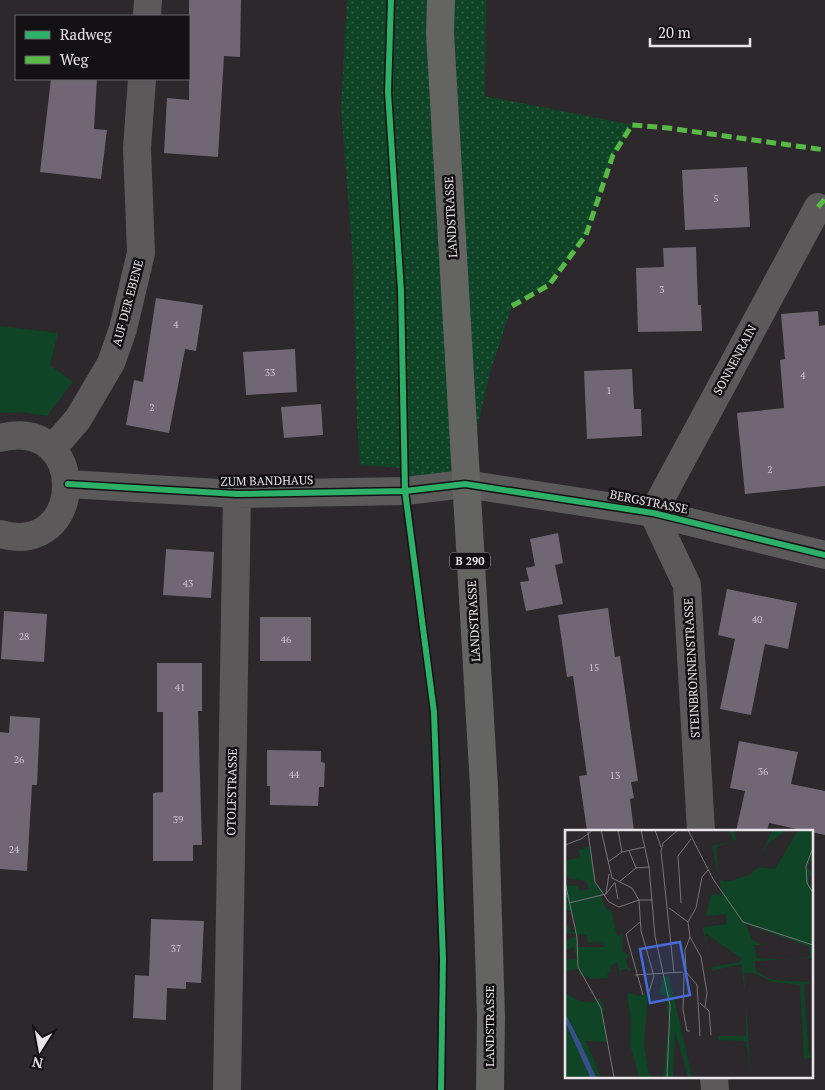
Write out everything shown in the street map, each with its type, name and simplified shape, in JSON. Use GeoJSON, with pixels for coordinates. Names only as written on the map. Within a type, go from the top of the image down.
{"type":"FeatureCollection","features":[{"type":"Feature","properties":{"kind":"main road","name":"LANDSTRASSE"},"geometry":{"type":"LineString","coordinates":[[441,0],[440,33],[484,787],[491,1017],[490,1090]]}},
{"type":"Feature","properties":{"kind":"street"},"geometry":{"type":"LineString","coordinates":[[147,15],[148,0]]}},
{"type":"Feature","properties":{"kind":"street","name":"AUF DER EBENE"},"geometry":{"type":"LineString","coordinates":[[52,449],[78,419],[111,363],[124,329],[141,253],[136,148],[142,80]]}},
{"type":"Feature","properties":{"kind":"street","name":"SONNENRAIN"},"geometry":{"type":"LineString","coordinates":[[653,512],[818,207]]}},
{"type":"Feature","properties":{"kind":"street"},"geometry":{"type":"LineString","coordinates":[[0,438],[14,435],[28,436],[41,441],[52,449],[60,459],[68,484],[66,502],[58,517],[44,529],[28,536],[11,537],[0,534]]}},
{"type":"Feature","properties":{"kind":"street","name":"ZUM BANDHAUS"},"geometry":{"type":"LineString","coordinates":[[68,484],[237,494],[405,491],[465,484]]}},
{"type":"Feature","properties":{"kind":"street","name":"BERGSTRASSE"},"geometry":{"type":"LineString","coordinates":[[465,484],[653,512],[825,555]]}},
{"type":"Feature","properties":{"kind":"street","name":"OTOLFSTRASSE"},"geometry":{"type":"LineString","coordinates":[[227,1090],[237,494]]}},
{"type":"Feature","properties":{"kind":"street","name":"STEINBRONNENSTRASSE"},"geometry":{"type":"LineString","coordinates":[[653,512],[687,585],[701,830]]}},
{"type":"Feature","properties":{"kind":"green space"},"geometry":{"type":"Polygon","coordinates":[[[347,0],[486,0],[485,96],[632,125],[613,155],[586,235],[549,285],[512,306],[489,375],[465,484],[405,491],[404,468],[360,465],[353,261],[341,108],[347,0]]]}},
{"type":"Feature","properties":{"kind":"green space"},"geometry":{"type":"Polygon","coordinates":[[[0,326],[58,333],[50,365],[73,382],[47,416],[20,412],[0,413],[0,326]]]}},
{"type":"Feature","properties":{"kind":"building"},"geometry":{"type":"Polygon","coordinates":[[[189,0],[241,0],[240,57],[224,56],[218,157],[164,153],[167,98],[189,100],[189,0]]]}},
{"type":"Feature","properties":{"kind":"building"},"geometry":{"type":"Polygon","coordinates":[[[51,80],[97,80],[94,129],[107,130],[101,179],[40,172],[51,80]]]}},
{"type":"Feature","properties":{"kind":"building"},"geometry":{"type":"Polygon","coordinates":[[[747,167],[750,227],[685,230],[682,170],[747,167]]]}},
{"type":"Feature","properties":{"kind":"building"},"geometry":{"type":"Polygon","coordinates":[[[696,247],[698,305],[701,305],[702,331],[638,332],[636,268],[664,267],[663,248],[696,247]]]}},
{"type":"Feature","properties":{"kind":"building"},"geometry":{"type":"Polygon","coordinates":[[[156,298],[203,305],[196,351],[185,349],[169,433],[126,425],[134,380],[143,382],[156,298]]]}},
{"type":"Feature","properties":{"kind":"building"},"geometry":{"type":"Polygon","coordinates":[[[818,311],[819,326],[825,325],[825,486],[745,494],[737,413],[784,408],[780,360],[785,359],[781,314],[818,311]]]}},
{"type":"Feature","properties":{"kind":"building"},"geometry":{"type":"Polygon","coordinates":[[[295,349],[297,392],[246,395],[243,352],[295,349]]]}},
{"type":"Feature","properties":{"kind":"building"},"geometry":{"type":"Polygon","coordinates":[[[632,369],[634,409],[641,409],[642,436],[587,439],[584,371],[632,369]]]}},
{"type":"Feature","properties":{"kind":"building"},"geometry":{"type":"Polygon","coordinates":[[[321,404],[323,435],[284,438],[281,407],[321,404]]]}},
{"type":"Feature","properties":{"kind":"building"},"geometry":{"type":"Polygon","coordinates":[[[558,533],[563,563],[555,565],[563,604],[526,611],[520,582],[529,581],[526,568],[535,566],[530,539],[558,533]]]}},
{"type":"Feature","properties":{"kind":"building"},"geometry":{"type":"Polygon","coordinates":[[[166,549],[214,552],[211,598],[163,595],[166,549]]]}},
{"type":"Feature","properties":{"kind":"building"},"geometry":{"type":"Polygon","coordinates":[[[727,589],[797,603],[788,649],[765,644],[751,715],[720,709],[735,639],[718,635],[727,589]]]}},
{"type":"Feature","properties":{"kind":"building"},"geometry":{"type":"Polygon","coordinates":[[[608,608],[615,657],[620,656],[638,781],[631,782],[634,798],[630,799],[634,830],[587,830],[579,776],[587,775],[573,676],[567,677],[558,615],[608,608]]]}},
{"type":"Feature","properties":{"kind":"building"},"geometry":{"type":"Polygon","coordinates":[[[4,611],[47,614],[44,662],[1,659],[4,611]]]}},
{"type":"Feature","properties":{"kind":"building"},"geometry":{"type":"Polygon","coordinates":[[[260,617],[311,617],[311,661],[260,661],[260,617]]]}},
{"type":"Feature","properties":{"kind":"building"},"geometry":{"type":"Polygon","coordinates":[[[157,663],[202,663],[202,711],[198,711],[202,845],[193,845],[193,861],[153,861],[153,793],[163,792],[163,712],[157,712],[157,663]]]}},
{"type":"Feature","properties":{"kind":"building"},"geometry":{"type":"Polygon","coordinates":[[[10,716],[40,718],[37,785],[32,785],[27,871],[0,869],[0,732],[9,733],[10,716]]]}},
{"type":"Feature","properties":{"kind":"building"},"geometry":{"type":"Polygon","coordinates":[[[739,741],[798,752],[791,784],[825,791],[825,835],[812,832],[812,830],[802,830],[769,823],[767,830],[736,830],[745,791],[730,788],[739,741]]]}},
{"type":"Feature","properties":{"kind":"building"},"geometry":{"type":"Polygon","coordinates":[[[267,750],[321,751],[321,762],[325,763],[324,787],[319,787],[318,806],[270,805],[270,786],[267,786],[267,750]]]}},
{"type":"Feature","properties":{"kind":"building"},"geometry":{"type":"Polygon","coordinates":[[[151,919],[204,921],[201,983],[186,982],[186,989],[167,988],[166,1020],[133,1018],[135,975],[149,976],[151,919]]]}},
{"type":"Feature","properties":{"kind":"marked path"},"geometry":{"type":"LineString","coordinates":[[512,306],[549,285],[586,235],[613,155],[632,125],[668,128],[825,150]]}},
{"type":"Feature","properties":{"kind":"marked path"},"geometry":{"type":"LineString","coordinates":[[818,207],[825,199]]}},
{"type":"Feature","properties":{"kind":"cycle path"},"geometry":{"type":"LineString","coordinates":[[391,0],[388,92],[401,291],[405,491],[434,712],[443,959],[441,1090]]}},
{"type":"Feature","properties":{"kind":"cycle path"},"geometry":{"type":"LineString","coordinates":[[68,484],[237,494],[405,491],[465,484],[653,513],[825,555]]}}]}
